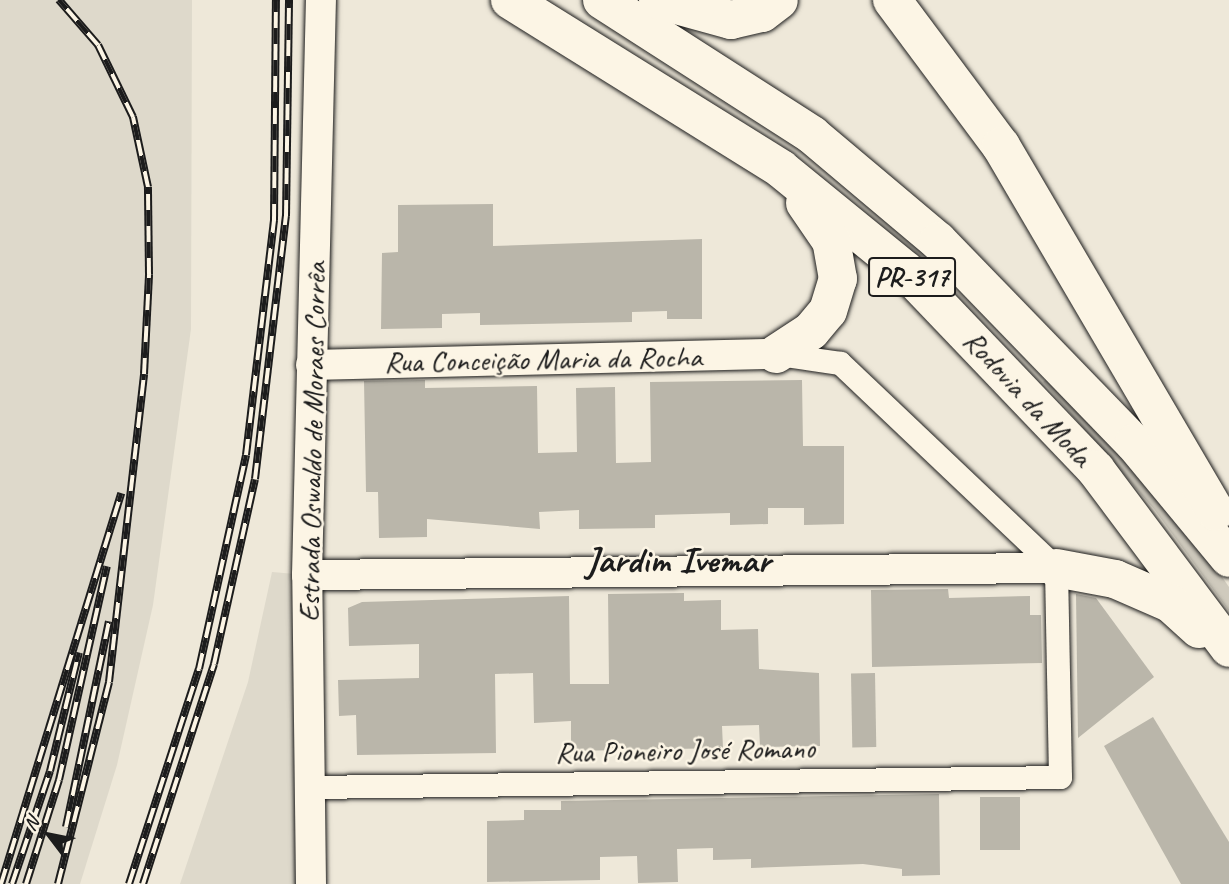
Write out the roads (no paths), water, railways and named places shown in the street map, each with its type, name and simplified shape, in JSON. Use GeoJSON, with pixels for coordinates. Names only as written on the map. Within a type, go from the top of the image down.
{"type":"FeatureCollection","features":[{"type":"Feature","properties":{"kind":"highway","name":"Rodovia da Moda"},"geometry":{"type":"LineString","coordinates":[[510,0],[782,169],[906,271],[1001,366],[1096,470],[1229,648]]}},
{"type":"Feature","properties":{"kind":"highway","name":"Rodovia da Moda"},"geometry":{"type":"LineString","coordinates":[[602,0],[813,135],[938,241],[1134,443],[1229,558]]}},
{"type":"Feature","properties":{"kind":"highway"},"geometry":{"type":"LineString","coordinates":[[658,0],[731,20],[762,13],[779,0]]}},
{"type":"Feature","properties":{"kind":"highway"},"geometry":{"type":"LineString","coordinates":[[892,0],[1000,146],[1229,535]]}},
{"type":"Feature","properties":{"kind":"highway"},"geometry":{"type":"LineString","coordinates":[[776,354],[828,311],[838,279],[831,241],[782,169]]}},
{"type":"Feature","properties":{"kind":"highway"},"geometry":{"type":"LineString","coordinates":[[1056,568],[1115,579],[1170,603],[1229,655]]}},
{"type":"Feature","properties":{"kind":"street","name":"Estrada Oswaldo de Moraes Corrêa"},"geometry":{"type":"LineString","coordinates":[[311,884],[307,575],[321,0]]}},
{"type":"Feature","properties":{"kind":"street","name":"Rua Conceição Maria da Rocha"},"geometry":{"type":"LineString","coordinates":[[311,365],[776,354]]}},
{"type":"Feature","properties":{"kind":"street"},"geometry":{"type":"LineString","coordinates":[[776,354],[840,363],[1056,568]]}},
{"type":"Feature","properties":{"kind":"street"},"geometry":{"type":"LineString","coordinates":[[307,575],[1056,568]]}},
{"type":"Feature","properties":{"kind":"street","name":"Rua Pioneiro José Romano"},"geometry":{"type":"LineString","coordinates":[[310,786],[1060,777],[1056,568]]}},
{"type":"Feature","properties":{"kind":"railway"},"geometry":{"type":"LineString","coordinates":[[58,884],[109,682],[144,374],[149,274],[148,187],[133,117],[98,45],[59,0]]}},
{"type":"Feature","properties":{"kind":"railway"},"geometry":{"type":"LineString","coordinates":[[129,884],[199,669],[246,455],[274,220],[276,0]]}},
{"type":"Feature","properties":{"kind":"railway"},"geometry":{"type":"LineString","coordinates":[[143,884],[214,664],[255,479],[286,216],[289,0]]}},
{"type":"Feature","properties":{"kind":"railway"},"geometry":{"type":"LineString","coordinates":[[1,884],[121,493]]}},
{"type":"Feature","properties":{"kind":"railway"},"geometry":{"type":"LineString","coordinates":[[26,884],[59,780],[107,566]]}},
{"type":"Feature","properties":{"kind":"railway"},"geometry":{"type":"LineString","coordinates":[[66,827],[109,621]]}},
{"type":"Feature","properties":{"kind":"railway"},"geometry":{"type":"LineString","coordinates":[[12,884],[50,771],[79,652]]}},
{"type":"Feature","properties":{"kind":"district","name":"Jardim Ivemar"},"geometry":{"type":"Point","coordinates":[678,560]}}]}
